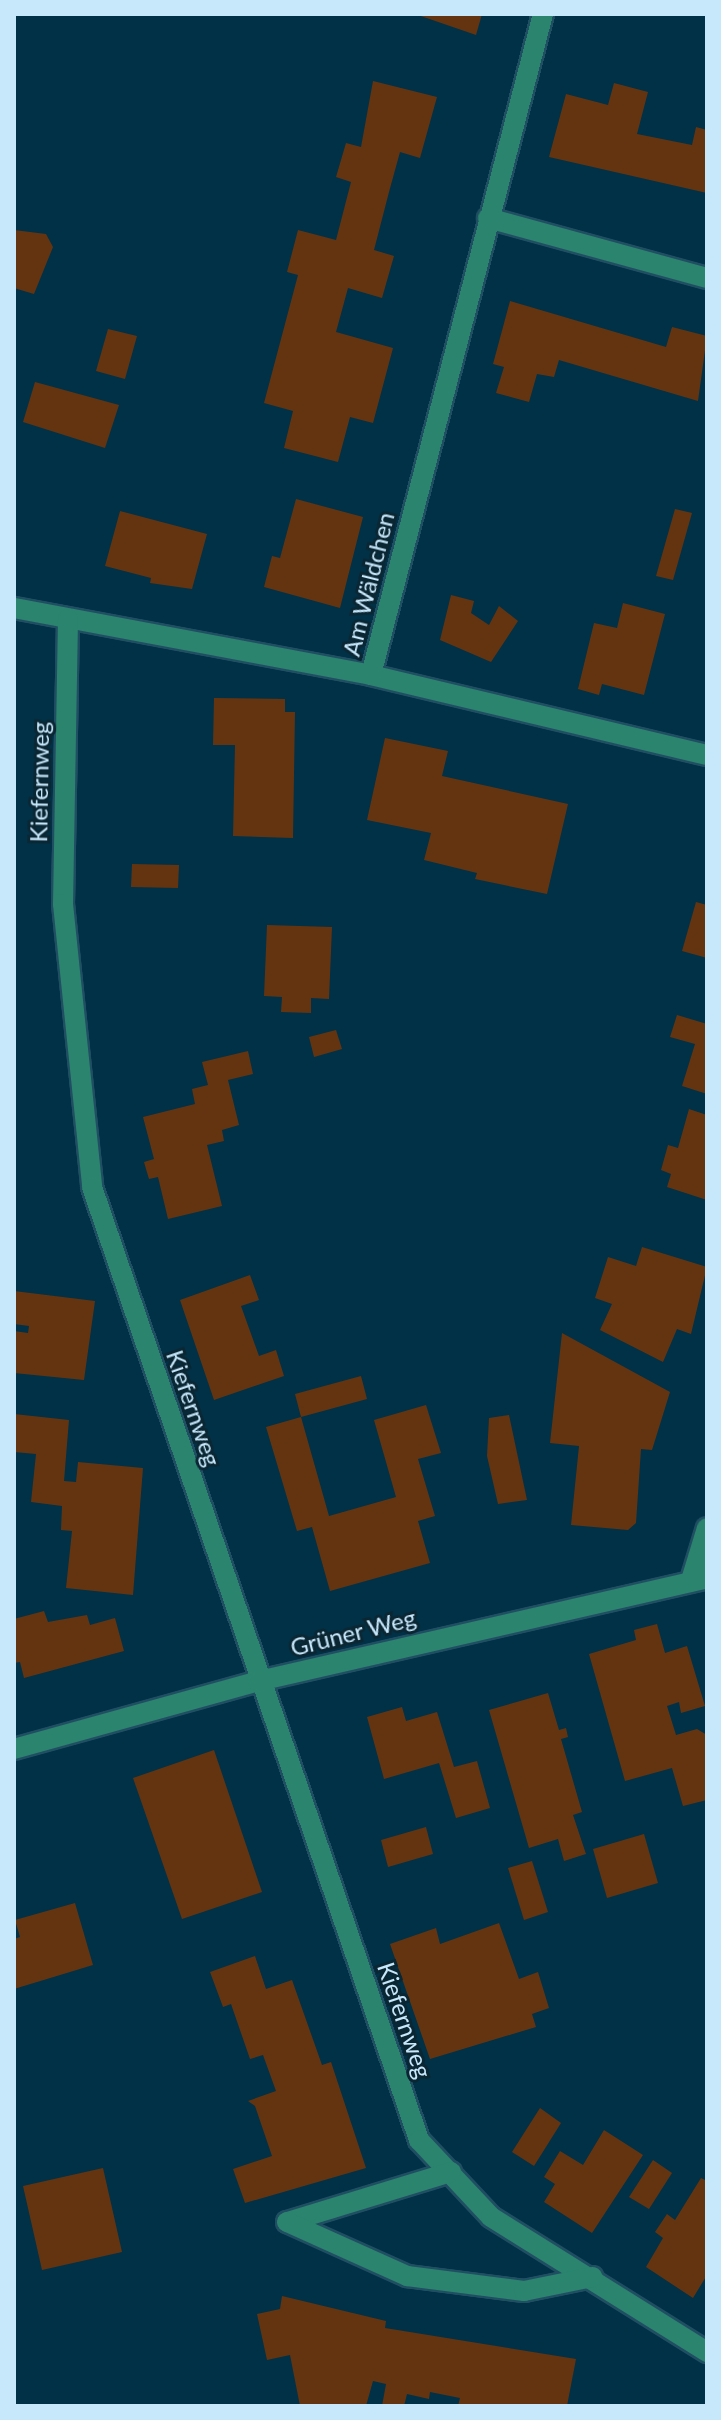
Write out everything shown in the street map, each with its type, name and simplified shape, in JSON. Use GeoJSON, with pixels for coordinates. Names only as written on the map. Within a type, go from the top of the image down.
{"type":"FeatureCollection","features":[{"type":"Feature","properties":{"kind":"street","name":"Am Wäldchen"},"geometry":{"type":"LineString","coordinates":[[543,14],[371,675],[707,755]]}},
{"type":"Feature","properties":{"kind":"street"},"geometry":{"type":"LineString","coordinates":[[488,218],[707,278]]}},
{"type":"Feature","properties":{"kind":"street"},"geometry":{"type":"LineString","coordinates":[[14,608],[371,675]]}},
{"type":"Feature","properties":{"kind":"street","name":"Kiefernweg"},"geometry":{"type":"LineString","coordinates":[[68,619],[63,904],[92,1187],[419,2140],[491,2217],[593,2277],[707,2352]]}},
{"type":"Feature","properties":{"kind":"street"},"geometry":{"type":"LineString","coordinates":[[700,1577],[707,1528]]}},
{"type":"Feature","properties":{"kind":"street","name":"Grüner Weg"},"geometry":{"type":"LineString","coordinates":[[14,1749],[259,1681],[700,1577]]}},
{"type":"Feature","properties":{"kind":"street"},"geometry":{"type":"LineString","coordinates":[[451,2172],[287,2222],[407,2276],[524,2291],[593,2277]]}},
{"type":"Feature","properties":{"kind":"building"},"geometry":{"type":"Polygon","coordinates":[[[415,14],[482,14],[476,35],[415,14]]]}},
{"type":"Feature","properties":{"kind":"building"},"geometry":{"type":"Polygon","coordinates":[[[373,81],[437,97],[420,158],[400,152],[389,192],[374,250],[394,256],[382,298],[348,288],[336,332],[393,348],[373,423],[350,417],[338,462],[284,448],[293,411],[264,403],[298,275],[287,272],[298,230],[336,240],[351,182],[336,177],[346,143],[361,147],[373,81]]]}},
{"type":"Feature","properties":{"kind":"building"},"geometry":{"type":"Polygon","coordinates":[[[614,83],[648,92],[637,134],[692,145],[696,127],[707,130],[707,193],[549,157],[566,94],[608,105],[614,83]]]}},
{"type":"Feature","properties":{"kind":"building"},"geometry":{"type":"Polygon","coordinates":[[[14,230],[46,234],[53,247],[34,294],[14,288],[14,230]]]}},
{"type":"Feature","properties":{"kind":"building"},"geometry":{"type":"Polygon","coordinates":[[[510,301],[666,347],[672,327],[707,336],[698,401],[559,360],[554,377],[537,374],[529,402],[496,393],[504,367],[493,364],[510,301]]]}},
{"type":"Feature","properties":{"kind":"building"},"geometry":{"type":"Polygon","coordinates":[[[108,329],[137,336],[125,379],[96,371],[108,329]]]}},
{"type":"Feature","properties":{"kind":"building"},"geometry":{"type":"Polygon","coordinates":[[[35,382],[119,405],[105,448],[23,422],[35,382]]]}},
{"type":"Feature","properties":{"kind":"building"},"geometry":{"type":"Polygon","coordinates":[[[296,499],[363,517],[340,608],[264,587],[272,556],[280,558],[296,499]]]}},
{"type":"Feature","properties":{"kind":"building"},"geometry":{"type":"Polygon","coordinates":[[[675,509],[692,513],[673,580],[656,576],[675,509]]]}},
{"type":"Feature","properties":{"kind":"building"},"geometry":{"type":"Polygon","coordinates":[[[120,511],[207,534],[192,589],[150,583],[151,578],[105,566],[120,511]]]}},
{"type":"Feature","properties":{"kind":"building"},"geometry":{"type":"Polygon","coordinates":[[[451,595],[474,601],[471,613],[489,625],[499,606],[518,621],[491,662],[440,640],[451,595]]]}},
{"type":"Feature","properties":{"kind":"building"},"geometry":{"type":"Polygon","coordinates":[[[623,603],[665,614],[644,695],[602,684],[599,695],[578,689],[594,623],[617,628],[623,603]]]}},
{"type":"Feature","properties":{"kind":"building"},"geometry":{"type":"Polygon","coordinates":[[[214,698],[285,699],[285,712],[295,712],[293,838],[233,836],[235,745],[213,745],[214,698]]]}},
{"type":"Feature","properties":{"kind":"building"},"geometry":{"type":"Polygon","coordinates":[[[385,738],[448,751],[442,776],[568,804],[547,894],[475,879],[477,873],[424,860],[431,833],[367,820],[385,738]]]}},
{"type":"Feature","properties":{"kind":"building"},"geometry":{"type":"Polygon","coordinates":[[[132,864],[179,865],[178,888],[131,887],[132,864]]]}},
{"type":"Feature","properties":{"kind":"building"},"geometry":{"type":"Polygon","coordinates":[[[696,902],[707,905],[707,958],[682,951],[696,902]]]}},
{"type":"Feature","properties":{"kind":"building"},"geometry":{"type":"Polygon","coordinates":[[[267,925],[332,927],[329,999],[311,998],[311,1013],[281,1012],[282,997],[264,996],[267,925]]]}},
{"type":"Feature","properties":{"kind":"building"},"geometry":{"type":"Polygon","coordinates":[[[677,1015],[707,1024],[707,1094],[682,1086],[695,1044],[670,1037],[677,1015]]]}},
{"type":"Feature","properties":{"kind":"building"},"geometry":{"type":"Polygon","coordinates":[[[336,1030],[342,1049],[314,1057],[309,1037],[336,1030]]]}},
{"type":"Feature","properties":{"kind":"building"},"geometry":{"type":"Polygon","coordinates":[[[248,1051],[253,1074],[228,1080],[239,1125],[222,1130],[224,1141],[207,1145],[222,1206],[168,1219],[158,1177],[149,1179],[144,1162],[154,1159],[143,1117],[195,1104],[192,1089],[208,1085],[202,1062],[248,1051]]]}},
{"type":"Feature","properties":{"kind":"building"},"geometry":{"type":"Polygon","coordinates":[[[689,1109],[707,1115],[707,1200],[667,1187],[671,1174],[661,1170],[668,1145],[678,1148],[689,1109]]]}},
{"type":"Feature","properties":{"kind":"building"},"geometry":{"type":"Polygon","coordinates":[[[642,1247],[707,1267],[691,1334],[677,1329],[663,1362],[600,1330],[612,1304],[595,1298],[608,1257],[636,1266],[642,1247]]]}},
{"type":"Feature","properties":{"kind":"building"},"geometry":{"type":"Polygon","coordinates":[[[250,1275],[259,1300],[241,1306],[259,1356],[276,1350],[284,1376],[214,1400],[180,1300],[250,1275]]]}},
{"type":"Feature","properties":{"kind":"building"},"geometry":{"type":"Polygon","coordinates":[[[14,1291],[95,1301],[84,1380],[14,1373],[14,1331],[28,1333],[29,1326],[14,1324],[14,1291]]]}},
{"type":"Feature","properties":{"kind":"building"},"geometry":{"type":"Polygon","coordinates":[[[562,1333],[670,1392],[652,1450],[641,1449],[636,1523],[628,1530],[571,1525],[579,1446],[550,1443],[562,1333]]]}},
{"type":"Feature","properties":{"kind":"building"},"geometry":{"type":"Polygon","coordinates":[[[361,1376],[367,1399],[301,1417],[295,1394],[361,1376]]]}},
{"type":"Feature","properties":{"kind":"building"},"geometry":{"type":"Polygon","coordinates":[[[426,1405],[441,1453],[418,1459],[435,1516],[418,1521],[430,1563],[330,1591],[312,1527],[297,1531],[266,1427],[301,1417],[329,1516],[396,1497],[374,1420],[426,1405]]]}},
{"type":"Feature","properties":{"kind":"building"},"geometry":{"type":"Polygon","coordinates":[[[14,1414],[69,1420],[64,1481],[76,1482],[78,1462],[143,1468],[133,1595],[66,1588],[72,1531],[61,1530],[62,1506],[31,1502],[36,1454],[14,1452],[14,1414]]]}},
{"type":"Feature","properties":{"kind":"building"},"geometry":{"type":"Polygon","coordinates":[[[509,1415],[527,1500],[498,1504],[487,1456],[489,1418],[509,1415]]]}},
{"type":"Feature","properties":{"kind":"building"},"geometry":{"type":"Polygon","coordinates":[[[44,1611],[48,1622],[87,1615],[90,1625],[115,1618],[124,1651],[24,1678],[20,1662],[14,1663],[14,1619],[44,1611]]]}},
{"type":"Feature","properties":{"kind":"building"},"geometry":{"type":"Polygon","coordinates":[[[657,1624],[665,1653],[687,1646],[705,1706],[681,1713],[679,1702],[667,1706],[676,1735],[697,1729],[707,1735],[707,1800],[683,1806],[672,1768],[625,1781],[589,1654],[636,1640],[634,1630],[657,1624]]]}},
{"type":"Feature","properties":{"kind":"building"},"geometry":{"type":"Polygon","coordinates":[[[548,1693],[559,1730],[566,1728],[568,1737],[561,1739],[582,1812],[573,1815],[586,1854],[564,1861],[558,1839],[529,1848],[489,1710],[548,1693]]]}},
{"type":"Feature","properties":{"kind":"building"},"geometry":{"type":"Polygon","coordinates":[[[402,1707],[406,1721],[437,1712],[454,1767],[477,1761],[490,1808],[456,1818],[439,1763],[384,1779],[367,1717],[402,1707]]]}},
{"type":"Feature","properties":{"kind":"building"},"geometry":{"type":"Polygon","coordinates":[[[214,1750],[262,1892],[182,1919],[133,1778],[214,1750]]]}},
{"type":"Feature","properties":{"kind":"building"},"geometry":{"type":"Polygon","coordinates":[[[426,1827],[433,1854],[388,1867],[381,1840],[426,1827]]]}},
{"type":"Feature","properties":{"kind":"building"},"geometry":{"type":"Polygon","coordinates":[[[644,1834],[658,1883],[607,1898],[593,1849],[644,1834]]]}},
{"type":"Feature","properties":{"kind":"building"},"geometry":{"type":"Polygon","coordinates":[[[532,1861],[548,1912],[524,1920],[508,1868],[532,1861]]]}},
{"type":"Feature","properties":{"kind":"building"},"geometry":{"type":"Polygon","coordinates":[[[75,1903],[93,1965],[14,1989],[14,1939],[20,1937],[15,1920],[75,1903]]]}},
{"type":"Feature","properties":{"kind":"building"},"geometry":{"type":"Polygon","coordinates":[[[499,1923],[519,1979],[538,1972],[549,2008],[532,2014],[536,2027],[430,2059],[390,1944],[436,1928],[440,1944],[499,1923]]]}},
{"type":"Feature","properties":{"kind":"building"},"geometry":{"type":"Polygon","coordinates":[[[255,1956],[266,1989],[292,1980],[322,2065],[331,2062],[366,2168],[245,2203],[233,2169],[272,2156],[255,2106],[248,2101],[276,2091],[263,2055],[250,2059],[231,2004],[223,2007],[210,1972],[255,1956]]]}},
{"type":"Feature","properties":{"kind":"building"},"geometry":{"type":"Polygon","coordinates":[[[540,2108],[561,2123],[534,2166],[512,2152],[540,2108]]]}},
{"type":"Feature","properties":{"kind":"building"},"geometry":{"type":"Polygon","coordinates":[[[604,2130],[643,2155],[592,2233],[544,2202],[555,2184],[544,2177],[560,2151],[583,2165],[604,2130]]]}},
{"type":"Feature","properties":{"kind":"building"},"geometry":{"type":"Polygon","coordinates":[[[653,2160],[672,2173],[649,2209],[629,2197],[653,2160]]]}},
{"type":"Feature","properties":{"kind":"building"},"geometry":{"type":"Polygon","coordinates":[[[103,2168],[122,2252],[42,2270],[23,2186],[103,2168]]]}},
{"type":"Feature","properties":{"kind":"building"},"geometry":{"type":"Polygon","coordinates":[[[701,2178],[707,2181],[707,2275],[693,2298],[646,2267],[663,2238],[655,2232],[667,2214],[675,2220],[701,2178]]]}},
{"type":"Feature","properties":{"kind":"building"},"geometry":{"type":"Polygon","coordinates":[[[282,2296],[386,2321],[385,2328],[576,2359],[567,2406],[458,2406],[460,2398],[430,2392],[429,2399],[407,2394],[404,2406],[382,2406],[386,2384],[373,2381],[366,2406],[300,2406],[290,2355],[267,2360],[257,2314],[280,2309],[282,2296]]]}}]}
